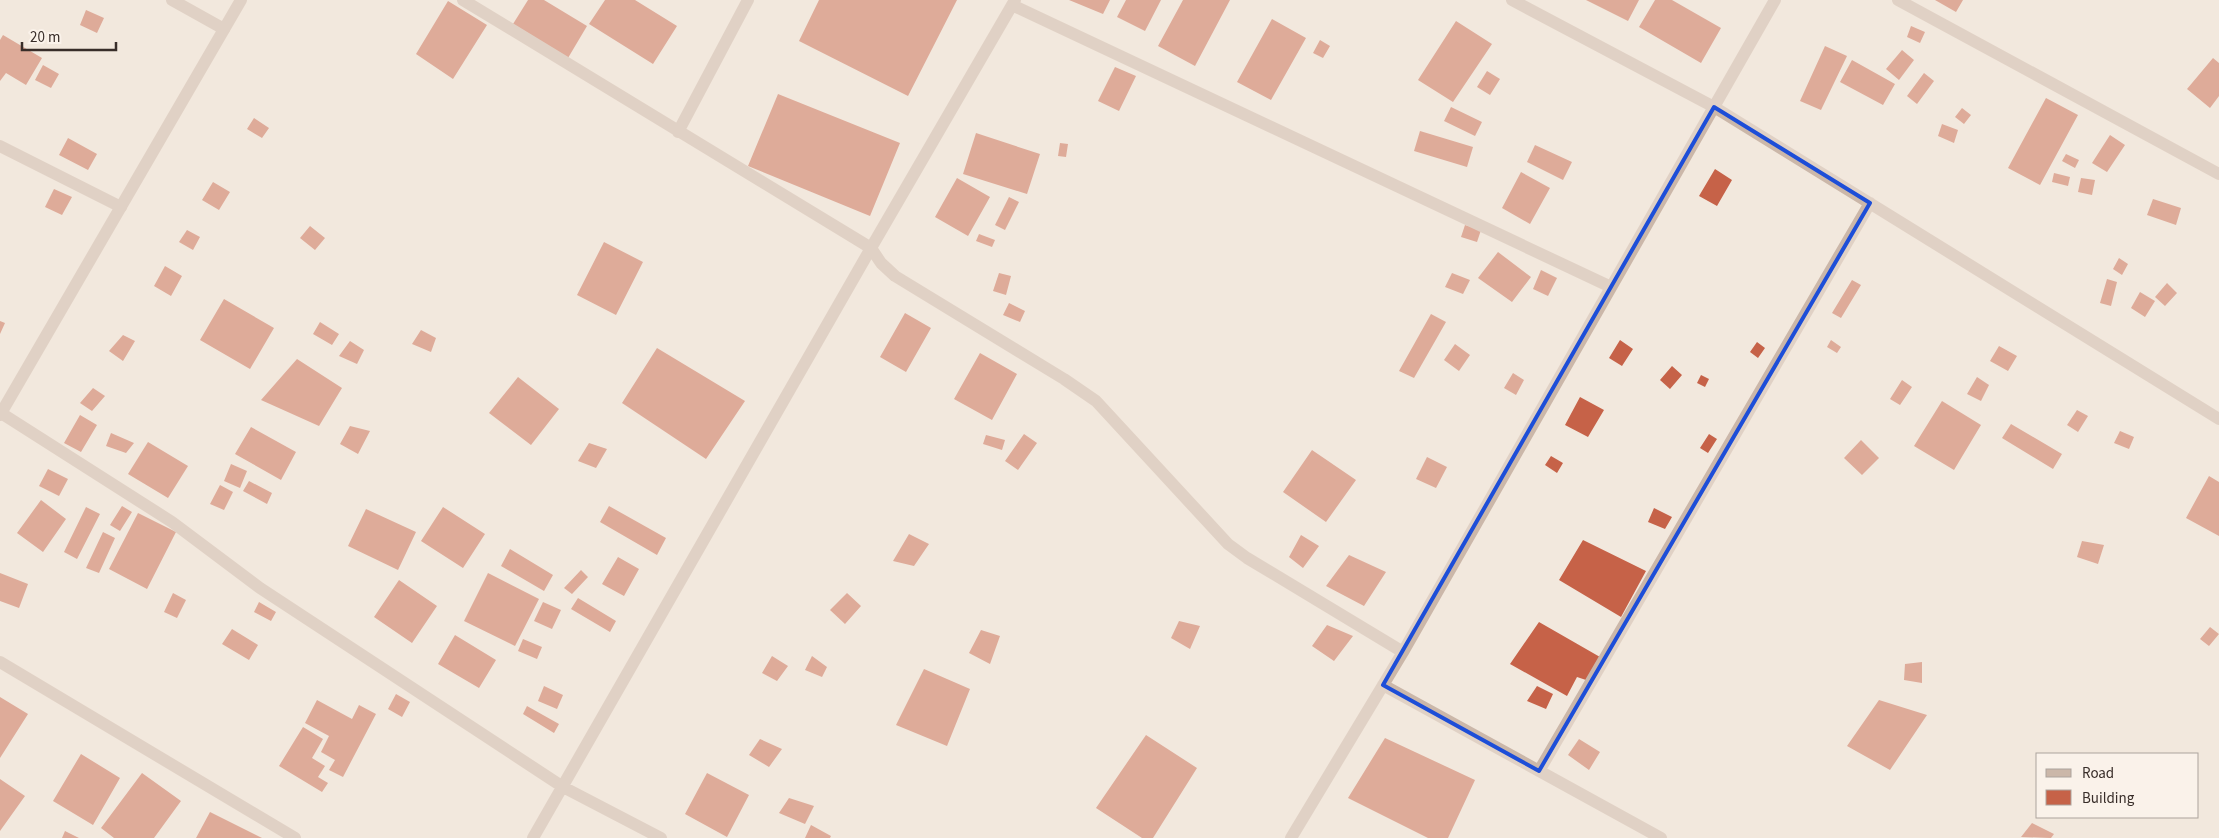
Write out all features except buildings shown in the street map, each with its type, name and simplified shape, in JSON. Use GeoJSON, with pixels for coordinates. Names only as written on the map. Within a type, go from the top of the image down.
{"type":"FeatureCollection","features":[{"type":"Feature","properties":{"kind":"street"},"geometry":{"type":"LineString","coordinates":[[172,0],[224,29]]}},
{"type":"Feature","properties":{"kind":"street"},"geometry":{"type":"LineString","coordinates":[[241,0],[1,414],[172,522],[260,588],[562,787],[661,838]]}},
{"type":"Feature","properties":{"kind":"street"},"geometry":{"type":"LineString","coordinates":[[462,0],[482,5],[678,132],[871,248],[881,263],[895,276],[1064,379],[1096,401],[1228,544],[1403,652]]}},
{"type":"Feature","properties":{"kind":"street"},"geometry":{"type":"LineString","coordinates":[[678,132],[748,0]]}},
{"type":"Feature","properties":{"kind":"street"},"geometry":{"type":"LineString","coordinates":[[1512,0],[1536,5],[1714,107],[2219,419]]}},
{"type":"Feature","properties":{"kind":"street"},"geometry":{"type":"LineString","coordinates":[[1291,838],[1403,652],[1775,0]]}},
{"type":"Feature","properties":{"kind":"street"},"geometry":{"type":"LineString","coordinates":[[1898,0],[2219,174]]}},
{"type":"Feature","properties":{"kind":"street"},"geometry":{"type":"LineString","coordinates":[[533,838],[1014,2],[1611,287]]}},
{"type":"Feature","properties":{"kind":"street"},"geometry":{"type":"LineString","coordinates":[[0,146],[121,207]]}},
{"type":"Feature","properties":{"kind":"street"},"geometry":{"type":"LineString","coordinates":[[1540,771],[1870,203]]}},
{"type":"Feature","properties":{"kind":"street"},"geometry":{"type":"LineString","coordinates":[[0,662],[295,838]]}},
{"type":"Feature","properties":{"kind":"street"},"geometry":{"type":"LineString","coordinates":[[1383,685],[1661,838]]}},
{"type":"Feature","properties":{"kind":"highlighted area"},"geometry":{"type":"Polygon","coordinates":[[[1714,107],[1870,203],[1539,771],[1383,685],[1714,107]]]}}]}
